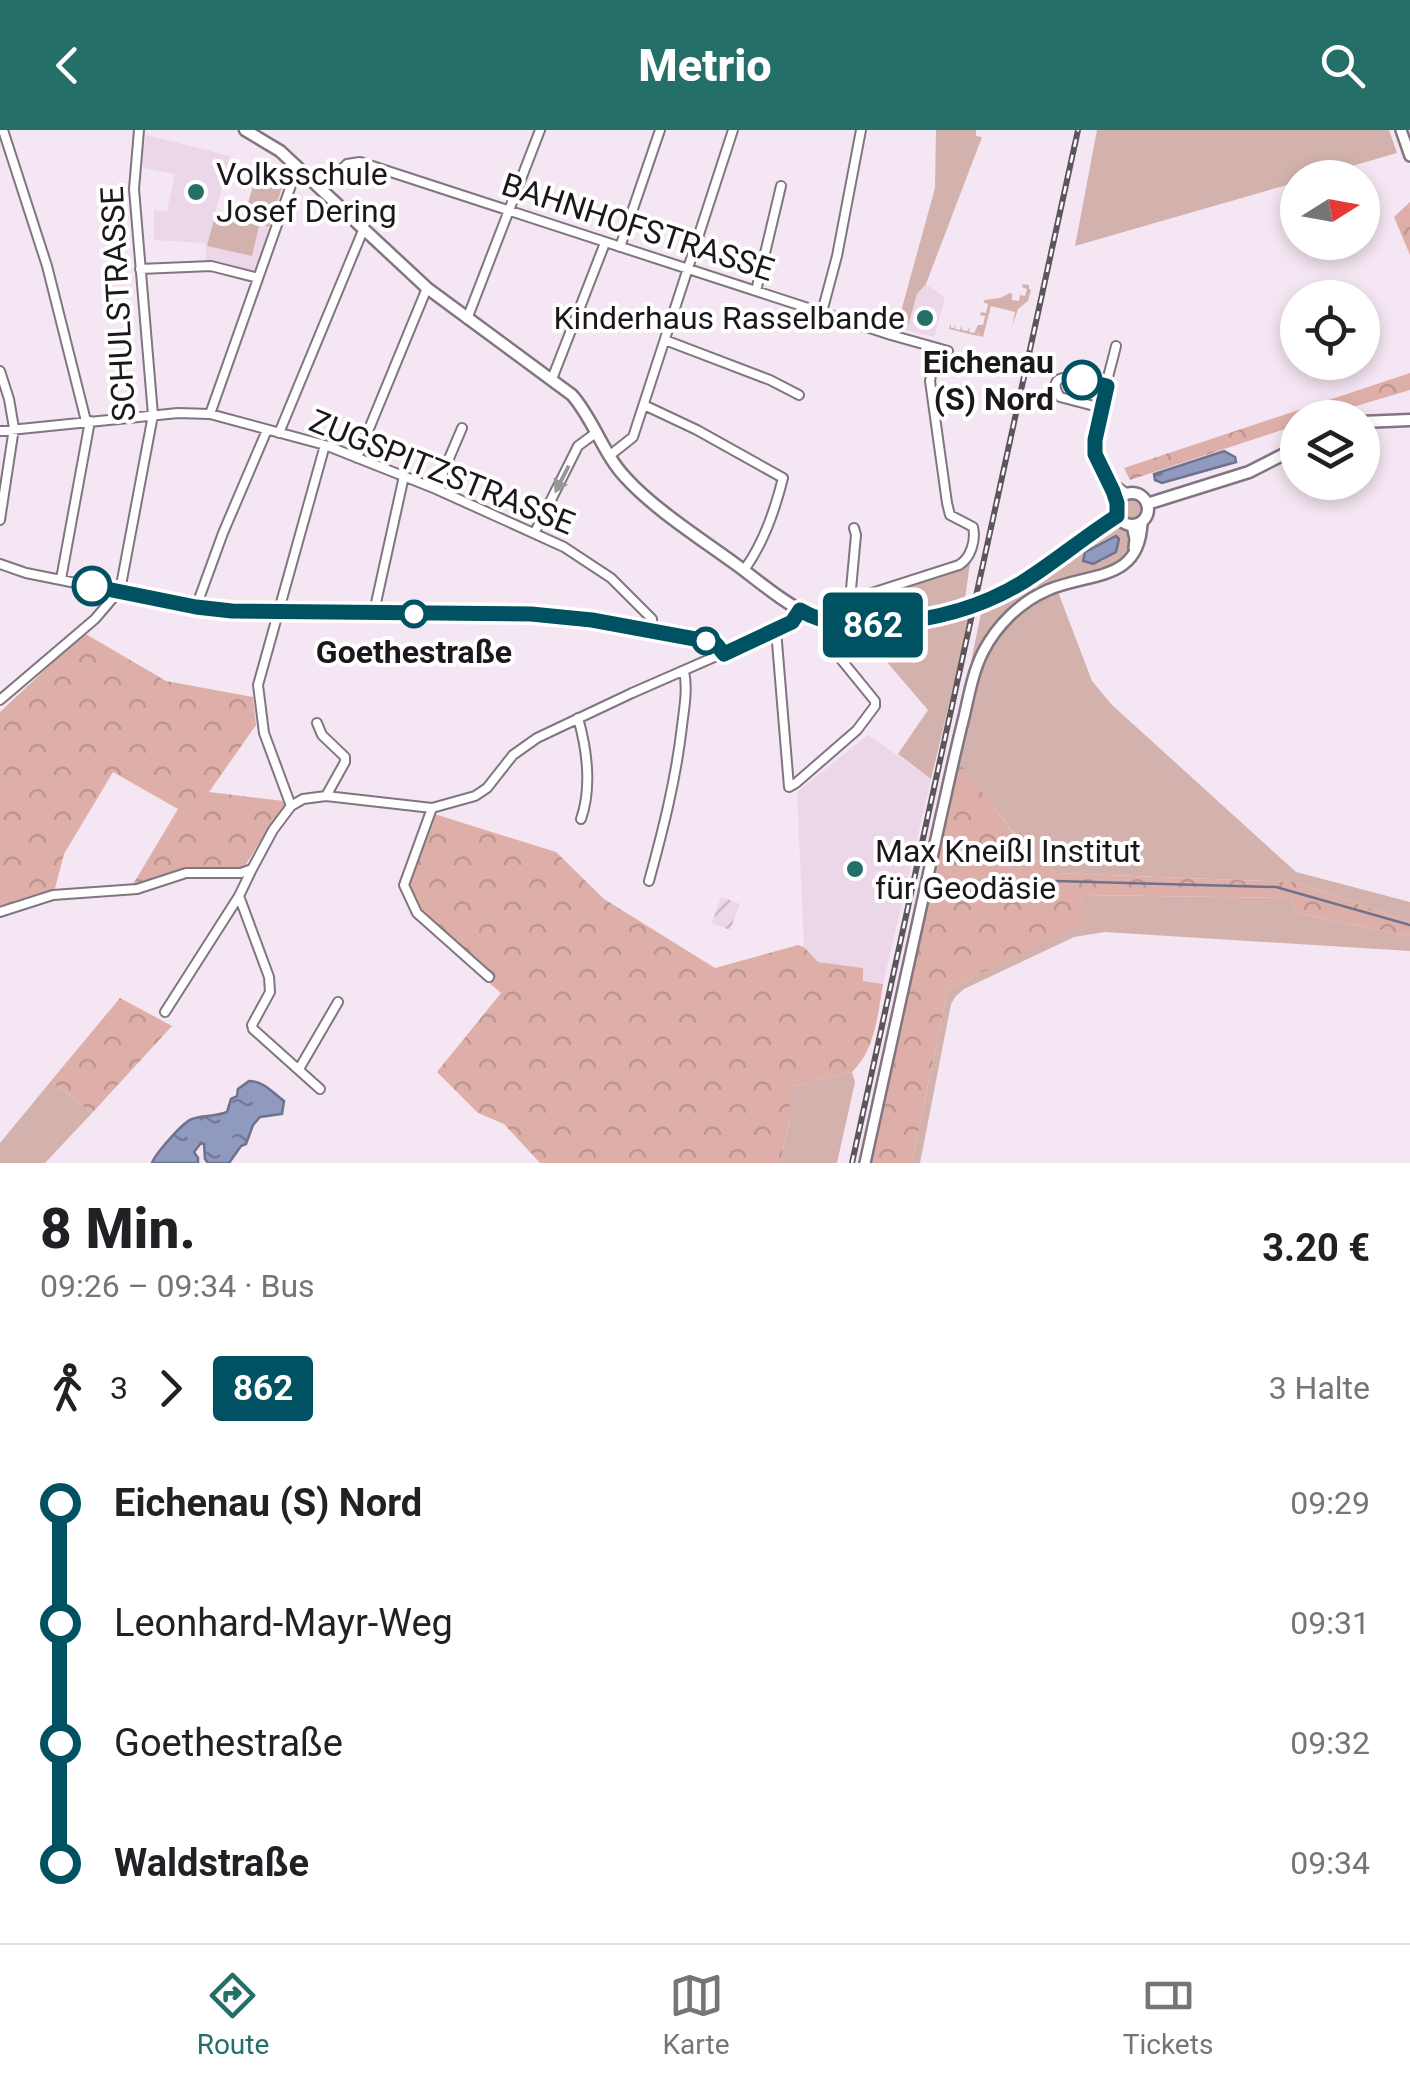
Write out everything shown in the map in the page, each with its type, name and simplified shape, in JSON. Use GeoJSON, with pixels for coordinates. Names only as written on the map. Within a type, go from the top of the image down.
{"type":"FeatureCollection","features":[{"type":"Feature","properties":{"kind":"main road"},"geometry":{"type":"LineString","coordinates":[[245,130],[277,148],[428,288],[579,403],[623,476],[635,488],[744,570],[816,618],[849,625],[914,621],[947,614],[1000,594],[1117,516]]}},
{"type":"Feature","properties":{"kind":"main road"},"geometry":{"type":"LineString","coordinates":[[1380,421],[1410,420]]}},
{"type":"Feature","properties":{"kind":"main road"},"geometry":{"type":"LineString","coordinates":[[1147,504],[1249,472],[1280,456]]}},
{"type":"Feature","properties":{"kind":"main road"},"geometry":{"type":"LineString","coordinates":[[1128,494],[1141,496],[1147,504],[1148,514],[1137,524],[1122,522],[1117,516],[1117,503],[1128,494]]}},
{"type":"Feature","properties":{"kind":"street"},"geometry":{"type":"LineString","coordinates":[[2,130],[47,266],[88,421],[61,579]]}},
{"type":"Feature","properties":{"kind":"street","name":"SCHULSTRASSE"},"geometry":{"type":"LineString","coordinates":[[118,592],[153,415],[134,189],[139,130]]}},
{"type":"Feature","properties":{"kind":"street"},"geometry":{"type":"LineString","coordinates":[[467,319],[540,130]]}},
{"type":"Feature","properties":{"kind":"street"},"geometry":{"type":"LineString","coordinates":[[620,247],[660,130]]}},
{"type":"Feature","properties":{"kind":"street"},"geometry":{"type":"LineString","coordinates":[[610,456],[634,437],[733,130]]}},
{"type":"Feature","properties":{"kind":"street"},"geometry":{"type":"LineString","coordinates":[[822,312],[862,130]]}},
{"type":"Feature","properties":{"kind":"street"},"geometry":{"type":"LineString","coordinates":[[1401,130],[1410,156]]}},
{"type":"Feature","properties":{"kind":"street","name":"BAHNHOFSTRASSE"},"geometry":{"type":"LineString","coordinates":[[322,189],[347,164],[360,162],[948,352]]}},
{"type":"Feature","properties":{"kind":"street"},"geometry":{"type":"LineString","coordinates":[[210,414],[294,174],[300,169]]}},
{"type":"Feature","properties":{"kind":"street"},"geometry":{"type":"LineString","coordinates":[[756,291],[781,186]]}},
{"type":"Feature","properties":{"kind":"street"},"geometry":{"type":"LineString","coordinates":[[278,432],[364,228]]}},
{"type":"Feature","properties":{"kind":"street"},"geometry":{"type":"LineString","coordinates":[[552,379],[605,243]]}},
{"type":"Feature","properties":{"kind":"street"},"geometry":{"type":"LineString","coordinates":[[140,269],[212,266],[258,278]]}},
{"type":"Feature","properties":{"kind":"street"},"geometry":{"type":"LineString","coordinates":[[357,458],[428,288]]}},
{"type":"Feature","properties":{"kind":"street"},"geometry":{"type":"LineString","coordinates":[[666,340],[800,395]]}},
{"type":"Feature","properties":{"kind":"street"},"geometry":{"type":"LineString","coordinates":[[1116,346],[1094,448],[1117,503]]}},
{"type":"Feature","properties":{"kind":"street"},"geometry":{"type":"LineString","coordinates":[[828,610],[965,562],[969,556],[973,528],[950,515],[948,504],[930,381],[936,348]]}},
{"type":"Feature","properties":{"kind":"street"},"geometry":{"type":"LineString","coordinates":[[0,370],[14,428],[0,520]]}},
{"type":"Feature","properties":{"kind":"street"},"geometry":{"type":"LineString","coordinates":[[1102,408],[1060,398],[1056,384],[1068,377],[1107,386]]}},
{"type":"Feature","properties":{"kind":"street"},"geometry":{"type":"LineString","coordinates":[[644,406],[697,430],[783,478],[769,522],[744,570]]}},
{"type":"Feature","properties":{"kind":"street","name":"ZUGSPITZSTRASSE"},"geometry":{"type":"LineString","coordinates":[[0,431],[178,412],[210,414],[325,445],[436,489],[568,549],[612,578],[650,616],[652,630]]}},
{"type":"Feature","properties":{"kind":"street"},"geometry":{"type":"LineString","coordinates":[[436,489],[462,428]]}},
{"type":"Feature","properties":{"kind":"street"},"geometry":{"type":"LineString","coordinates":[[196,607],[267,430]]}},
{"type":"Feature","properties":{"kind":"street"},"geometry":{"type":"LineString","coordinates":[[535,532],[578,446],[596,432]]}},
{"type":"Feature","properties":{"kind":"street"},"geometry":{"type":"LineString","coordinates":[[291,806],[264,733],[258,684],[325,445]]}},
{"type":"Feature","properties":{"kind":"street"},"geometry":{"type":"LineString","coordinates":[[374,612],[404,476]]}},
{"type":"Feature","properties":{"kind":"street"},"geometry":{"type":"LineString","coordinates":[[1106,478],[1128,494]]}},
{"type":"Feature","properties":{"kind":"street"},"geometry":{"type":"LineString","coordinates":[[865,1163],[953,762],[973,678],[984,650],[1003,622],[1036,596],[1109,573],[1129,560],[1137,524]]}},
{"type":"Feature","properties":{"kind":"street"},"geometry":{"type":"LineString","coordinates":[[850,600],[854,528]]}},
{"type":"Feature","properties":{"kind":"street"},"geometry":{"type":"LineString","coordinates":[[0,564],[26,573],[196,607],[232,611],[531,614],[652,630],[716,644],[724,654]]}},
{"type":"Feature","properties":{"kind":"street"},"geometry":{"type":"LineString","coordinates":[[0,700],[95,619],[118,592]]}},
{"type":"Feature","properties":{"kind":"street"},"geometry":{"type":"LineString","coordinates":[[164,1012],[291,806],[303,799],[326,796],[432,808],[481,792],[522,747],[776,630],[792,622],[800,610]]}},
{"type":"Feature","properties":{"kind":"street"},"geometry":{"type":"LineString","coordinates":[[776,630],[789,787],[857,730],[875,706],[875,700],[831,646],[831,640]]}},
{"type":"Feature","properties":{"kind":"street"},"geometry":{"type":"LineString","coordinates":[[649,881],[678,756],[684,672]]}},
{"type":"Feature","properties":{"kind":"street"},"geometry":{"type":"LineString","coordinates":[[578,718],[588,790],[582,819]]}},
{"type":"Feature","properties":{"kind":"street"},"geometry":{"type":"LineString","coordinates":[[317,723],[326,740],[345,758],[326,796]]}},
{"type":"Feature","properties":{"kind":"street"},"geometry":{"type":"LineString","coordinates":[[432,808],[404,885],[417,913],[489,976]]}},
{"type":"Feature","properties":{"kind":"street"},"geometry":{"type":"LineString","coordinates":[[0,912],[52,895],[137,889],[186,873],[225,874],[252,869]]}},
{"type":"Feature","properties":{"kind":"street"},"geometry":{"type":"LineString","coordinates":[[239,896],[270,977],[270,992],[252,1029],[320,1089]]}},
{"type":"Feature","properties":{"kind":"street"},"geometry":{"type":"LineString","coordinates":[[300,1069],[338,1002]]}},
{"type":"Feature","properties":{"kind":"shaded area"},"geometry":{"type":"Polygon","coordinates":[[[936,130],[976,130],[976,136],[982,137],[926,284],[917,294],[907,330],[897,326],[935,188],[936,130]]]}},
{"type":"Feature","properties":{"kind":"shaded area"},"geometry":{"type":"Polygon","coordinates":[[[1097,130],[1389,130],[1397,153],[1373,160],[1280,160],[1280,187],[1075,246],[1097,130]]]}},
{"type":"Feature","properties":{"kind":"shaded area","name":"Volksschule Josef Dering"},"geometry":{"type":"Polygon","coordinates":[[[146,135],[230,156],[215,214],[269,228],[255,275],[206,261],[206,243],[154,240],[154,210],[167,211],[175,174],[140,167],[146,135]]]}},
{"type":"Feature","properties":{"kind":"shaded area"},"geometry":{"type":"Polygon","coordinates":[[[257,172],[282,188],[269,227],[243,220],[257,172]]]}},
{"type":"Feature","properties":{"kind":"shaded area"},"geometry":{"type":"Polygon","coordinates":[[[215,216],[259,226],[252,256],[207,246],[215,216]]]}},
{"type":"Feature","properties":{"kind":"shaded area","name":"Kinderhaus Rasselbande"},"geometry":{"type":"Polygon","coordinates":[[[926,284],[945,298],[934,337],[907,330],[917,294],[926,284]]]}},
{"type":"Feature","properties":{"kind":"shaded area"},"geometry":{"type":"Polygon","coordinates":[[[1023,284],[1031,290],[1012,327],[1015,312],[991,306],[983,337],[979,331],[978,336],[949,329],[951,323],[951,328],[956,324],[955,329],[960,330],[962,325],[962,330],[970,327],[969,332],[974,333],[978,325],[983,325],[985,316],[980,315],[986,313],[985,300],[1010,293],[1012,300],[1019,301],[1027,289],[1023,284]]]}},
{"type":"Feature","properties":{"kind":"shaded area"},"geometry":{"type":"Polygon","coordinates":[[[1132,497],[1144,509],[1132,521],[1120,509],[1132,497]]]}},
{"type":"Feature","properties":{"kind":"shaded area"},"geometry":{"type":"Polygon","coordinates":[[[1120,526],[1130,533],[1126,555],[1113,566],[1034,587],[1036,591],[997,622],[971,661],[982,609],[1037,580],[1111,527],[1120,526]],[[1109,538],[1085,551],[1084,561],[1102,561],[1111,554],[1109,538]]]}},
{"type":"Feature","properties":{"kind":"shaded area"},"geometry":{"type":"Polygon","coordinates":[[[970,563],[965,599],[883,616],[835,610],[838,607],[970,563]]]}},
{"type":"Feature","properties":{"kind":"shaded area"},"geometry":{"type":"Polygon","coordinates":[[[1058,592],[1092,681],[1112,705],[1296,872],[1410,902],[1410,922],[1294,882],[1055,873],[1035,860],[957,765],[975,685],[994,642],[1031,607],[1058,592]]]}},
{"type":"Feature","properties":{"kind":"shaded area"},"geometry":{"type":"Polygon","coordinates":[[[971,614],[931,779],[898,754],[928,710],[862,633],[917,627],[971,614]]]}},
{"type":"Feature","properties":{"kind":"shaded area","name":"Max Kneißl Institut für Geodäsie"},"geometry":{"type":"Polygon","coordinates":[[[868,735],[931,779],[883,984],[863,982],[863,968],[818,962],[804,947],[797,792],[868,735]]]}},
{"type":"Feature","properties":{"kind":"shaded area"},"geometry":{"type":"Polygon","coordinates":[[[1082,895],[1291,898],[1297,913],[1410,936],[1410,951],[1105,932],[1074,937],[956,996],[951,1004],[920,1163],[912,1163],[948,989],[1084,922],[1082,895]]]}},
{"type":"Feature","properties":{"kind":"shaded area"},"geometry":{"type":"Polygon","coordinates":[[[721,897],[740,904],[730,930],[712,923],[721,897]]]}},
{"type":"Feature","properties":{"kind":"shaded area"},"geometry":{"type":"Polygon","coordinates":[[[852,1072],[855,1082],[837,1163],[780,1163],[790,1120],[790,1087],[852,1072]]]}},
{"type":"Feature","properties":{"kind":"shaded area"},"geometry":{"type":"Polygon","coordinates":[[[51,1081],[92,1113],[45,1163],[0,1163],[0,1143],[51,1081]]]}},
{"type":"Feature","properties":{"kind":"green space"},"geometry":{"type":"Polygon","coordinates":[[[1410,202],[1410,255],[1394,217],[1410,202]]]}},
{"type":"Feature","properties":{"kind":"green space"},"geometry":{"type":"Polygon","coordinates":[[[1410,373],[1410,390],[1376,400],[1329,400],[1410,373]]]}},
{"type":"Feature","properties":{"kind":"green space"},"geometry":{"type":"Polygon","coordinates":[[[1280,416],[1280,431],[1130,480],[1124,468],[1280,416]]]}},
{"type":"Feature","properties":{"kind":"green space"},"geometry":{"type":"Polygon","coordinates":[[[84,633],[166,681],[253,697],[256,725],[209,792],[284,801],[286,807],[245,866],[229,870],[193,867],[132,886],[178,809],[113,772],[64,854],[54,892],[0,907],[0,712],[84,633]]]}},
{"type":"Feature","properties":{"kind":"green space"},"geometry":{"type":"Polygon","coordinates":[[[957,765],[964,768],[1034,860],[1045,863],[1055,873],[1294,882],[1410,922],[1410,936],[1297,913],[1291,898],[1082,895],[1085,922],[948,989],[912,1163],[869,1163],[957,765]]]}},
{"type":"Feature","properties":{"kind":"green space"},"geometry":{"type":"Polygon","coordinates":[[[428,812],[556,852],[604,899],[715,968],[798,945],[818,962],[863,968],[863,981],[883,984],[866,1053],[852,1072],[790,1087],[790,1120],[780,1163],[540,1163],[504,1124],[478,1113],[437,1072],[501,993],[413,917],[398,886],[428,812]]]}},
{"type":"Feature","properties":{"kind":"green space"},"geometry":{"type":"Polygon","coordinates":[[[120,998],[172,1026],[92,1113],[51,1081],[120,998]]]}},
{"type":"Feature","properties":{"kind":"water"},"geometry":{"type":"Polygon","coordinates":[[[1224,451],[1235,457],[1236,462],[1162,483],[1155,480],[1154,474],[1224,451]]]}},
{"type":"Feature","properties":{"kind":"water"},"geometry":{"type":"Polygon","coordinates":[[[1116,536],[1116,552],[1093,564],[1083,561],[1085,552],[1116,536]]]}},
{"type":"Feature","properties":{"kind":"water"},"geometry":{"type":"Polygon","coordinates":[[[249,1081],[264,1085],[284,1101],[282,1114],[260,1117],[246,1144],[229,1163],[208,1163],[201,1143],[194,1152],[198,1163],[152,1163],[188,1121],[227,1112],[238,1089],[249,1081]]]}},
{"type":"Feature","properties":{"kind":"waterway"},"geometry":{"type":"LineString","coordinates":[[1055,881],[1276,887],[1410,925]]}},
{"type":"Feature","properties":{"kind":"railway"},"geometry":{"type":"LineString","coordinates":[[852,1163],[1078,130]]}},
{"type":"Feature","properties":{"kind":"bus line","name":"862"},"geometry":{"type":"LineString","coordinates":[[92,586],[232,611],[503,613],[570,618],[706,641],[716,644],[724,654],[792,622],[800,610],[825,621],[849,625],[931,618],[976,604],[1017,585],[1117,516],[1113,491],[1095,454],[1107,386],[1082,380]]}},
{"type":"Feature","properties":{"kind":"place","name":"Volksschule Josef Dering"},"geometry":{"type":"Point","coordinates":[196,192]}},
{"type":"Feature","properties":{"kind":"place","name":"Kinderhaus Rasselbande"},"geometry":{"type":"Point","coordinates":[925,318]}},
{"type":"Feature","properties":{"kind":"place","name":"Eichenau (S) Nord"},"geometry":{"type":"Point","coordinates":[1082,380]}},
{"type":"Feature","properties":{"kind":"place","name":"Goethestraße"},"geometry":{"type":"Point","coordinates":[414,614]}},
{"type":"Feature","properties":{"kind":"place","name":"Max Kneißl Institut für Geodäsie"},"geometry":{"type":"Point","coordinates":[855,869]}}]}
